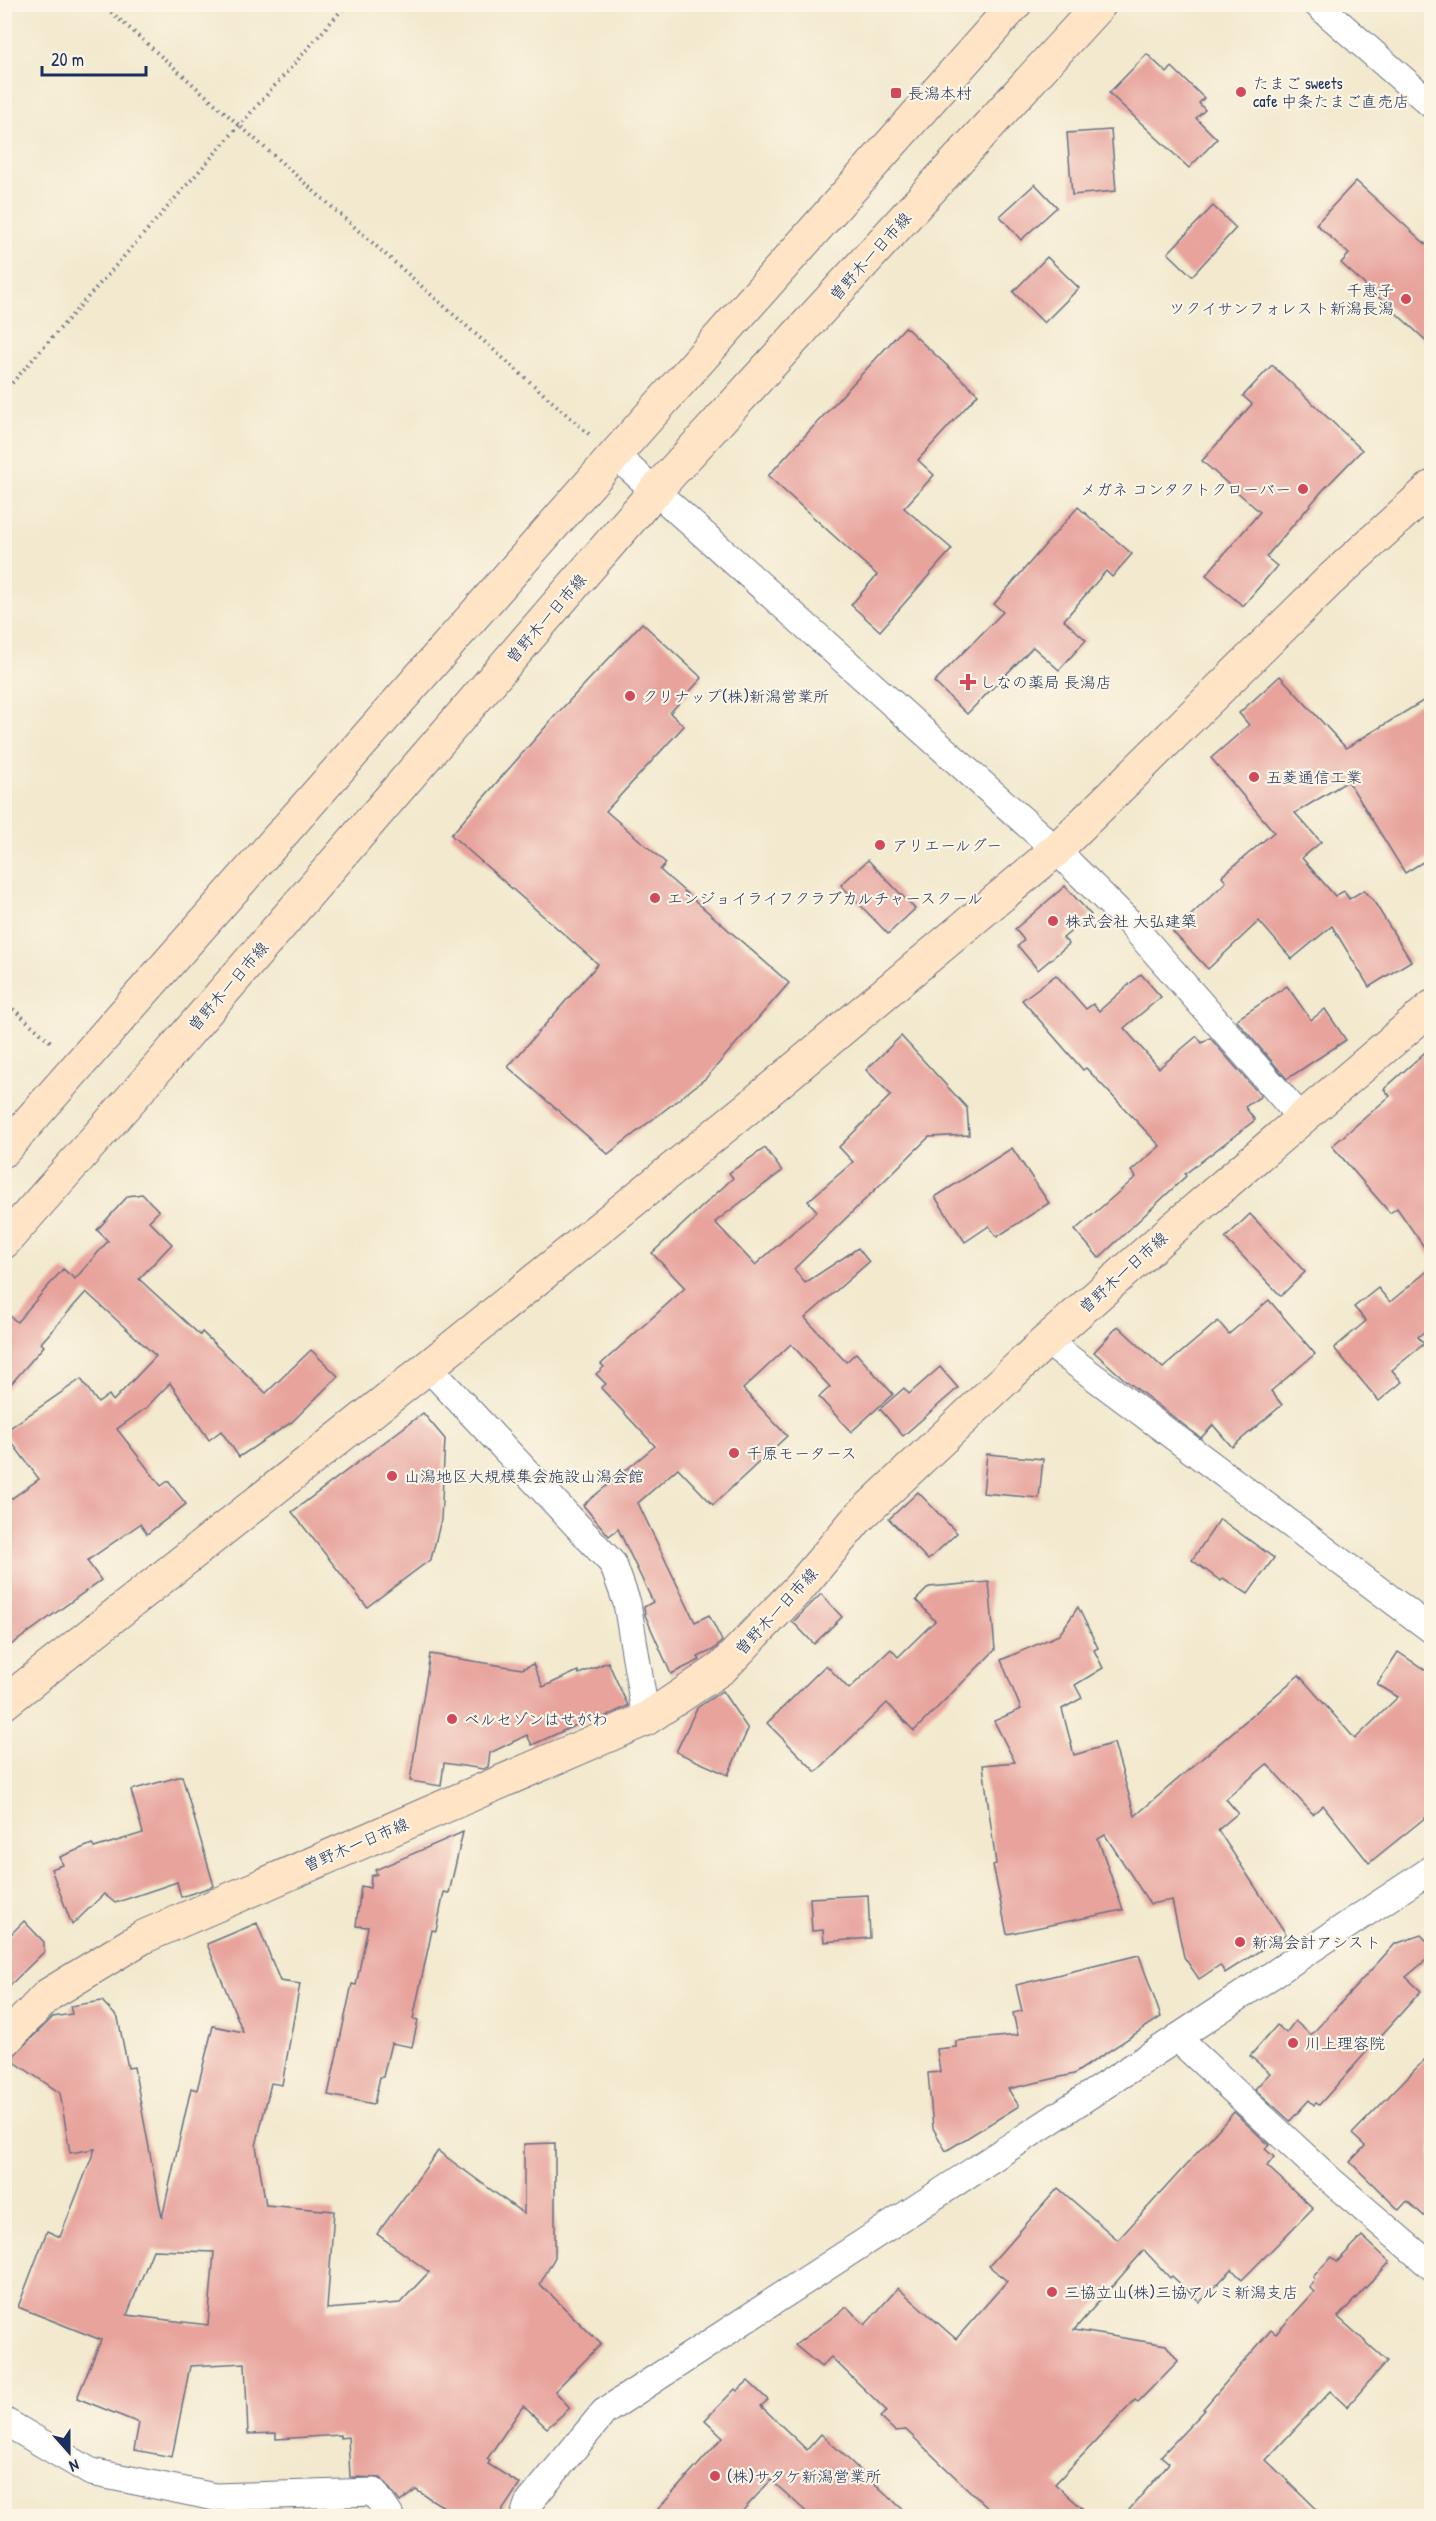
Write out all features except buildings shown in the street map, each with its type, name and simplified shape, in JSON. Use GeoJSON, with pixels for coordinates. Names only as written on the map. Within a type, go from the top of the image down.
{"type":"FeatureCollection","features":[{"type":"Feature","properties":{"kind":"main road"},"geometry":{"type":"LineString","coordinates":[[4,1150],[1015,4]]}},
{"type":"Feature","properties":{"kind":"main road","name":"曽野木一日市線"},"geometry":{"type":"LineString","coordinates":[[4,1242],[154,1072],[654,492],[1100,4]]}},
{"type":"Feature","properties":{"kind":"main road"},"geometry":{"type":"LineString","coordinates":[[4,1703],[428,1367],[748,1107],[1056,850],[1329,581],[1431,487]]}},
{"type":"Feature","properties":{"kind":"main road","name":"曽野木一日市線"},"geometry":{"type":"LineString","coordinates":[[4,2040],[48,1995],[143,1937],[646,1719],[722,1668],[800,1587],[857,1519],[1046,1341],[1169,1232],[1431,1008]]}},
{"type":"Feature","properties":{"kind":"street"},"geometry":{"type":"LineString","coordinates":[[1317,4],[1431,105]]}},
{"type":"Feature","properties":{"kind":"street"},"geometry":{"type":"LineString","coordinates":[[615,455],[1056,850],[1129,922],[1302,1119]]}},
{"type":"Feature","properties":{"kind":"street"},"geometry":{"type":"LineString","coordinates":[[1046,1341],[1431,1630]]}},
{"type":"Feature","properties":{"kind":"street"},"geometry":{"type":"LineString","coordinates":[[428,1367],[613,1564],[627,1603],[646,1719]]}},
{"type":"Feature","properties":{"kind":"street"},"geometry":{"type":"LineString","coordinates":[[524,2517],[528,2504],[604,2412],[1177,2038],[1431,1869]]}},
{"type":"Feature","properties":{"kind":"street"},"geometry":{"type":"LineString","coordinates":[[1177,2038],[1329,2179],[1431,2266]]}},
{"type":"Feature","properties":{"kind":"street"},"geometry":{"type":"LineString","coordinates":[[4,2421],[92,2472],[215,2497],[374,2492],[390,2517]]}},
{"type":"Feature","properties":{"kind":"path"},"geometry":{"type":"LineString","coordinates":[[102,4],[615,455]]}},
{"type":"Feature","properties":{"kind":"path"},"geometry":{"type":"LineString","coordinates":[[4,392],[347,4]]}},
{"type":"Feature","properties":{"kind":"path"},"geometry":{"type":"LineString","coordinates":[[4,1000],[78,1067]]}},
{"type":"Feature","properties":{"kind":"place","name":"たまご sweets cafe 中条たまご直売店"},"geometry":{"type":"Point","coordinates":[1241,92]}},
{"type":"Feature","properties":{"kind":"place","name":"長潟本村"},"geometry":{"type":"Point","coordinates":[896,93]}},
{"type":"Feature","properties":{"kind":"place","name":"千恵子 ツクイサンフォレスト新潟長潟"},"geometry":{"type":"Point","coordinates":[1406,299]}},
{"type":"Feature","properties":{"kind":"place","name":"メガネ コンタクトクローバー"},"geometry":{"type":"Point","coordinates":[1303,489]}},
{"type":"Feature","properties":{"kind":"place","name":"しなの薬局 長潟店"},"geometry":{"type":"Point","coordinates":[968,682]}},
{"type":"Feature","properties":{"kind":"place","name":"クリナップ(株)新潟営業所"},"geometry":{"type":"Point","coordinates":[630,696]}},
{"type":"Feature","properties":{"kind":"place","name":"五菱通信工業"},"geometry":{"type":"Point","coordinates":[1254,777]}},
{"type":"Feature","properties":{"kind":"place","name":"アリエールグー"},"geometry":{"type":"Point","coordinates":[880,845]}},
{"type":"Feature","properties":{"kind":"place","name":"エンジョイライフクラブカルチャースクール"},"geometry":{"type":"Point","coordinates":[655,898]}},
{"type":"Feature","properties":{"kind":"place","name":"株式会社 大弘建築"},"geometry":{"type":"Point","coordinates":[1053,921]}},
{"type":"Feature","properties":{"kind":"place","name":"千原モータース"},"geometry":{"type":"Point","coordinates":[734,1453]}},
{"type":"Feature","properties":{"kind":"place","name":"山潟地区大規模集会施設山潟会館"},"geometry":{"type":"Point","coordinates":[392,1476]}},
{"type":"Feature","properties":{"kind":"place","name":"ベルセゾンはせがわ"},"geometry":{"type":"Point","coordinates":[452,1719]}},
{"type":"Feature","properties":{"kind":"place","name":"新潟会計アシスト"},"geometry":{"type":"Point","coordinates":[1240,1942]}},
{"type":"Feature","properties":{"kind":"place","name":"川上理容院"},"geometry":{"type":"Point","coordinates":[1293,2043]}},
{"type":"Feature","properties":{"kind":"place","name":"三協立山(株)三協アルミ新潟支店"},"geometry":{"type":"Point","coordinates":[1052,2292]}},
{"type":"Feature","properties":{"kind":"place","name":"(株)サタケ新潟営業所"},"geometry":{"type":"Point","coordinates":[715,2476]}}]}
